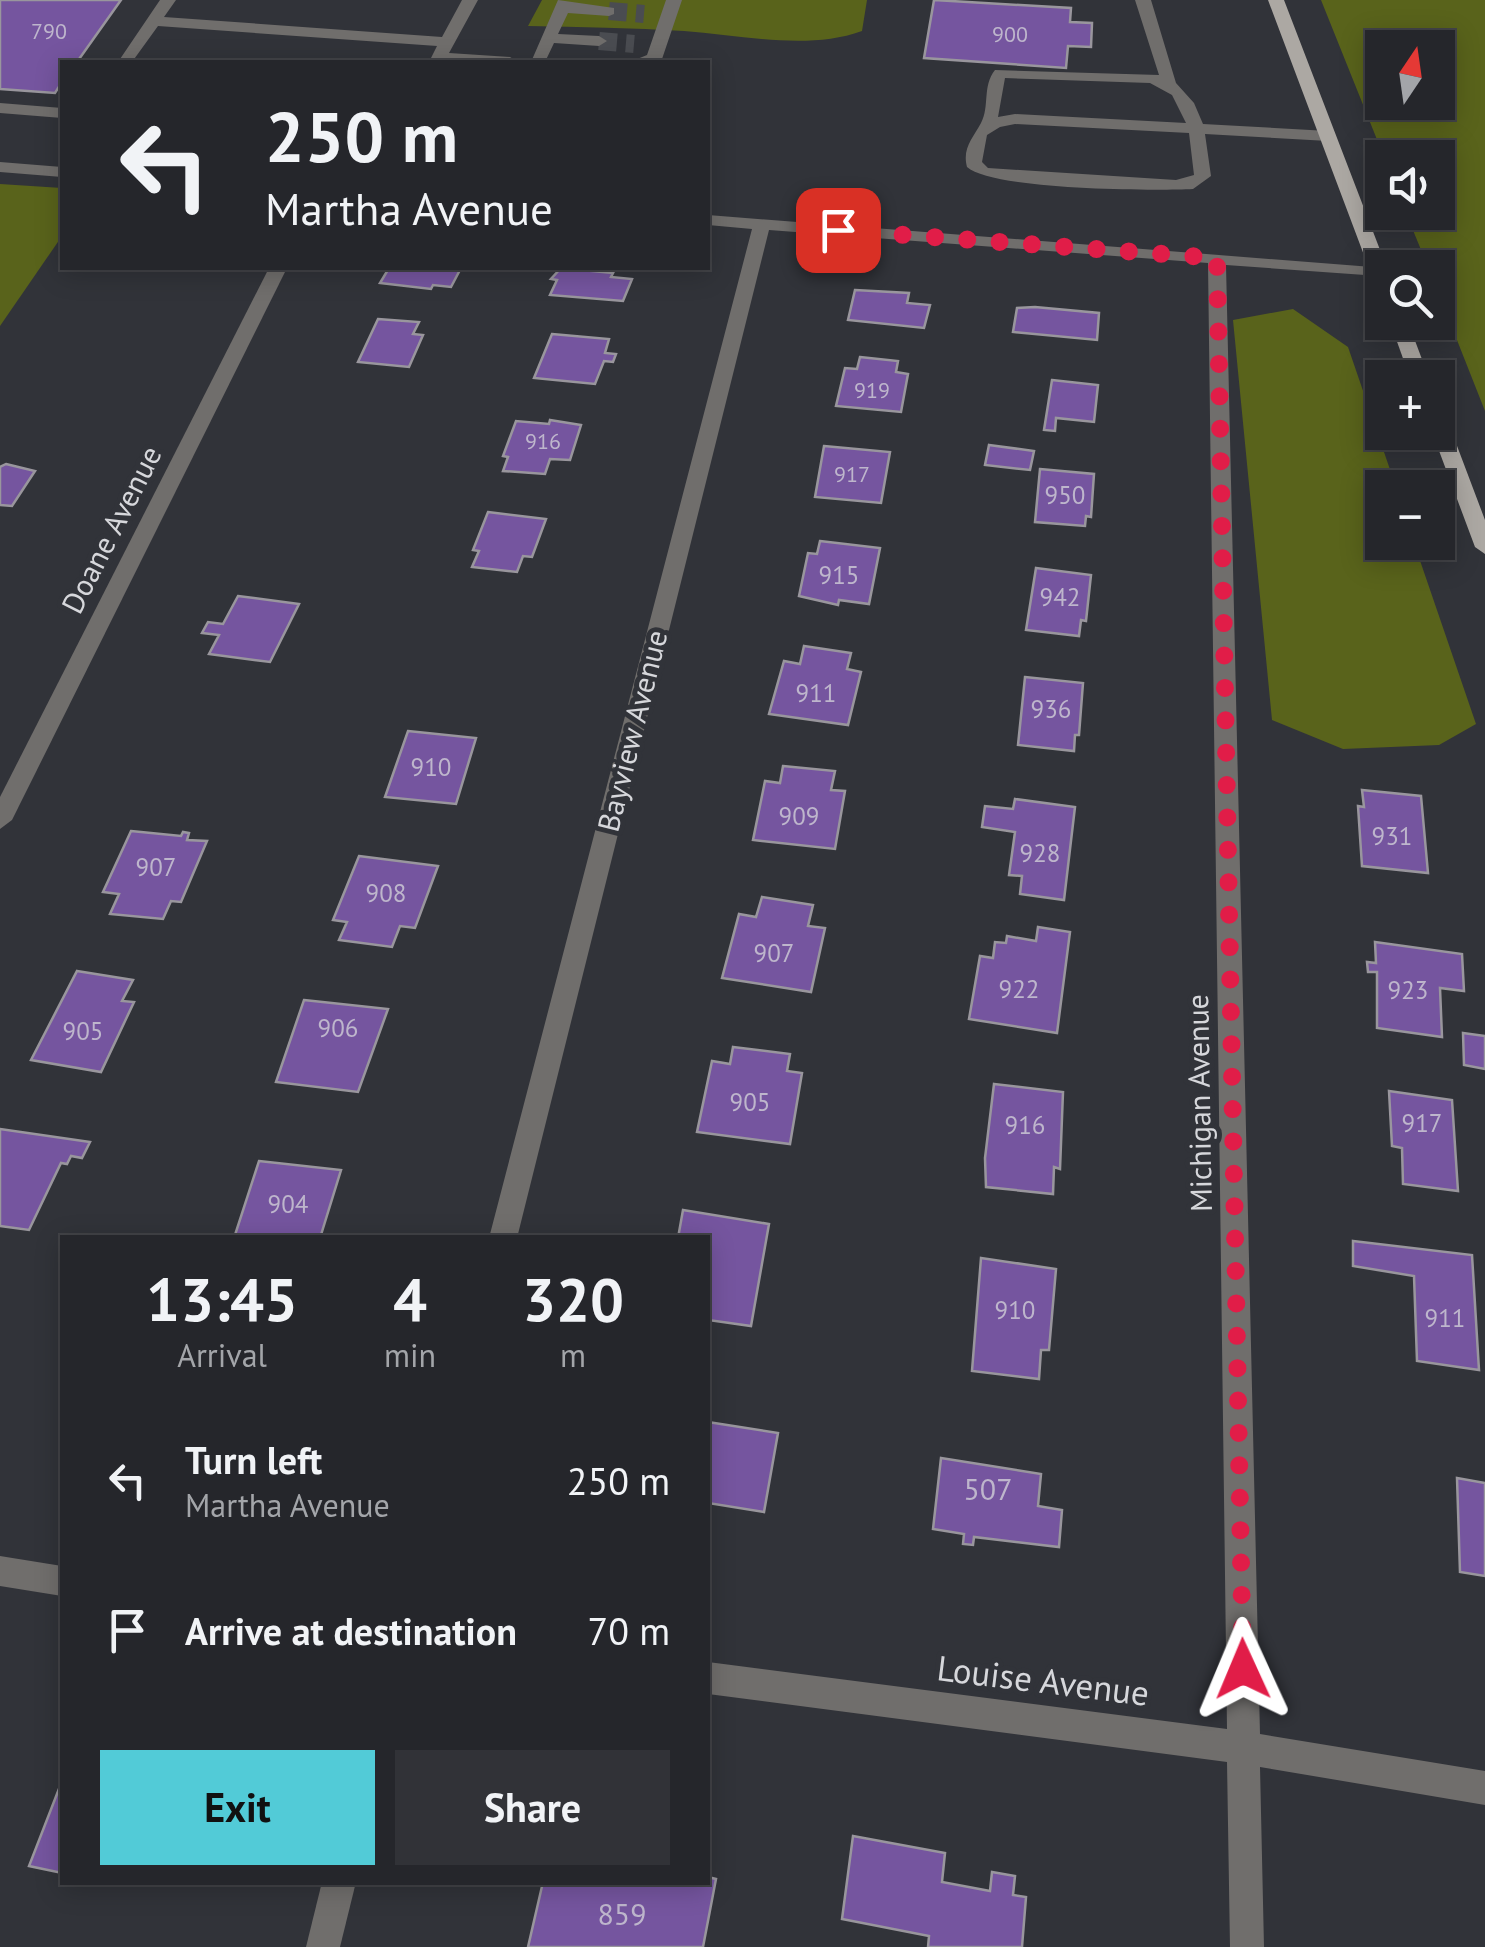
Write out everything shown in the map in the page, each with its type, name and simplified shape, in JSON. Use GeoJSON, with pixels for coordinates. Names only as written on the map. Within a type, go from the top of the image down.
{"type":"FeatureCollection","features":[{"type":"Feature","properties":{"kind":"main road"},"geometry":{"type":"LineString","coordinates":[[1276,0],[1371,250]]}},
{"type":"Feature","properties":{"kind":"main road"},"geometry":{"type":"LineString","coordinates":[[1449,450],[1485,547]]}},
{"type":"Feature","properties":{"kind":"street"},"geometry":{"type":"LineString","coordinates":[[126,60],[168,0]]}},
{"type":"Feature","properties":{"kind":"street"},"geometry":{"type":"LineString","coordinates":[[440,54],[470,0]]}},
{"type":"Feature","properties":{"kind":"street"},"geometry":{"type":"LineString","coordinates":[[1143,0],[1169,82]]}},
{"type":"Feature","properties":{"kind":"street"},"geometry":{"type":"LineString","coordinates":[[539,60],[564,4],[609,11]]}},
{"type":"Feature","properties":{"kind":"street"},"geometry":{"type":"LineString","coordinates":[[648,60],[654,59],[667,10]]}},
{"type":"Feature","properties":{"kind":"street"},"geometry":{"type":"LineString","coordinates":[[154,21],[492,60]]}},
{"type":"Feature","properties":{"kind":"street"},"geometry":{"type":"LineString","coordinates":[[552,32],[602,35]]}},
{"type":"Feature","properties":{"kind":"street"},"geometry":{"type":"LineString","coordinates":[[637,38],[661,40]]}},
{"type":"Feature","properties":{"kind":"street"},"geometry":{"type":"LineString","coordinates":[[989,123],[996,79],[1001,74],[1152,78],[1169,82],[1180,88],[1196,127],[1204,176],[1193,184],[1176,185],[1009,178],[983,172],[973,163],[978,134],[989,123],[1014,119],[1196,127],[1328,136]]}},
{"type":"Feature","properties":{"kind":"street"},"geometry":{"type":"LineString","coordinates":[[0,108],[60,113]]}},
{"type":"Feature","properties":{"kind":"street"},"geometry":{"type":"LineString","coordinates":[[0,167],[60,172]]}},
{"type":"Feature","properties":{"kind":"street"},"geometry":{"type":"LineString","coordinates":[[710,220],[1217,258],[1365,273]]}},
{"type":"Feature","properties":{"kind":"street","name":"Bayview Avenue"},"geometry":{"type":"LineString","coordinates":[[504,1235],[762,224]]}},
{"type":"Feature","properties":{"kind":"street","name":"Michigan Avenue"},"geometry":{"type":"LineString","coordinates":[[1217,258],[1247,1947]]}},
{"type":"Feature","properties":{"kind":"street","name":"Doane Avenue"},"geometry":{"type":"LineString","coordinates":[[0,820],[277,270]]}},
{"type":"Feature","properties":{"kind":"street"},"geometry":{"type":"LineString","coordinates":[[0,1571],[60,1581]]}},
{"type":"Feature","properties":{"kind":"street","name":"Louise Avenue"},"geometry":{"type":"LineString","coordinates":[[710,1678],[1244,1748],[1485,1788]]}},
{"type":"Feature","properties":{"kind":"street"},"geometry":{"type":"LineString","coordinates":[[323,1947],[338,1885]]}},
{"type":"Feature","properties":{"kind":"green space"},"geometry":{"type":"Polygon","coordinates":[[[542,0],[867,0],[862,31],[797,41],[684,31],[528,26],[542,0]]]}},
{"type":"Feature","properties":{"kind":"green space"},"geometry":{"type":"Polygon","coordinates":[[[1321,0],[1485,0],[1485,411],[1455,335],[1455,250],[1421,250],[1413,230],[1455,230],[1455,140],[1377,140],[1369,120],[1455,120],[1455,30],[1365,30],[1365,110],[1321,0]]]}},
{"type":"Feature","properties":{"kind":"green space"},"geometry":{"type":"Polygon","coordinates":[[[0,184],[60,188],[60,239],[0,326],[0,184]]]}},
{"type":"Feature","properties":{"kind":"green space"},"geometry":{"type":"Polygon","coordinates":[[[1293,309],[1348,347],[1365,397],[1365,450],[1383,450],[1390,470],[1365,470],[1365,560],[1420,560],[1476,724],[1439,745],[1343,749],[1272,720],[1233,320],[1293,309]]]}},
{"type":"Feature","properties":{"kind":"building"},"geometry":{"type":"Polygon","coordinates":[[[0,0],[121,0],[78,60],[60,60],[60,85],[55,93],[0,89],[0,0]]]}},
{"type":"Feature","properties":{"kind":"building"},"geometry":{"type":"Polygon","coordinates":[[[934,0],[1071,8],[1070,22],[1092,23],[1091,47],[1068,46],[1066,68],[924,58],[934,0]]]}},
{"type":"Feature","properties":{"kind":"building"},"geometry":{"type":"Polygon","coordinates":[[[388,270],[460,270],[451,287],[433,285],[431,289],[380,283],[388,270]]]}},
{"type":"Feature","properties":{"kind":"building"},"geometry":{"type":"Polygon","coordinates":[[[559,270],[582,270],[632,279],[623,301],[550,295],[557,280],[551,279],[559,270]]]}},
{"type":"Feature","properties":{"kind":"building"},"geometry":{"type":"Polygon","coordinates":[[[855,290],[909,293],[907,303],[930,305],[924,328],[848,320],[855,290]]]}},
{"type":"Feature","properties":{"kind":"building"},"geometry":{"type":"Polygon","coordinates":[[[1017,308],[1099,313],[1097,340],[1013,332],[1017,308]]]}},
{"type":"Feature","properties":{"kind":"building"},"geometry":{"type":"Polygon","coordinates":[[[378,319],[419,322],[413,334],[423,335],[409,367],[358,362],[378,319]]]}},
{"type":"Feature","properties":{"kind":"building"},"geometry":{"type":"Polygon","coordinates":[[[552,334],[609,339],[605,353],[616,354],[613,362],[604,361],[595,384],[534,378],[552,334]]]}},
{"type":"Feature","properties":{"kind":"building"},"geometry":{"type":"Polygon","coordinates":[[[860,357],[898,361],[896,372],[908,374],[901,412],[836,406],[845,368],[857,369],[860,357]]]}},
{"type":"Feature","properties":{"kind":"building"},"geometry":{"type":"Polygon","coordinates":[[[1052,380],[1098,385],[1094,422],[1056,418],[1055,431],[1044,430],[1052,380]]]}},
{"type":"Feature","properties":{"kind":"building"},"geometry":{"type":"Polygon","coordinates":[[[550,420],[581,425],[570,460],[550,459],[545,474],[503,471],[508,457],[503,456],[516,421],[549,424],[550,420]]]}},
{"type":"Feature","properties":{"kind":"building"},"geometry":{"type":"Polygon","coordinates":[[[989,445],[1034,451],[1030,470],[985,465],[989,445]]]}},
{"type":"Feature","properties":{"kind":"building"},"geometry":{"type":"Polygon","coordinates":[[[824,446],[890,452],[881,503],[815,497],[824,446]]]}},
{"type":"Feature","properties":{"kind":"building"},"geometry":{"type":"Polygon","coordinates":[[[6,464],[35,471],[12,506],[0,505],[0,467],[6,464]]]}},
{"type":"Feature","properties":{"kind":"building"},"geometry":{"type":"Polygon","coordinates":[[[1040,469],[1094,474],[1091,517],[1086,516],[1085,526],[1035,522],[1040,469]]]}},
{"type":"Feature","properties":{"kind":"building"},"geometry":{"type":"Polygon","coordinates":[[[488,512],[546,519],[532,557],[523,556],[517,572],[472,567],[479,551],[473,550],[488,512]]]}},
{"type":"Feature","properties":{"kind":"building"},"geometry":{"type":"Polygon","coordinates":[[[820,541],[880,548],[869,604],[839,600],[838,605],[799,596],[808,553],[817,554],[820,541]]]}},
{"type":"Feature","properties":{"kind":"building"},"geometry":{"type":"Polygon","coordinates":[[[1036,568],[1091,575],[1086,621],[1081,620],[1079,636],[1026,630],[1036,568]]]}},
{"type":"Feature","properties":{"kind":"building"},"geometry":{"type":"Polygon","coordinates":[[[238,596],[299,604],[270,662],[209,654],[219,635],[202,633],[208,622],[223,624],[238,596]]]}},
{"type":"Feature","properties":{"kind":"building"},"geometry":{"type":"Polygon","coordinates":[[[804,646],[851,653],[847,669],[861,672],[848,725],[769,714],[784,661],[800,664],[804,646]]]}},
{"type":"Feature","properties":{"kind":"building"},"geometry":{"type":"Polygon","coordinates":[[[1025,677],[1083,683],[1074,751],[1018,745],[1025,677]]]}},
{"type":"Feature","properties":{"kind":"building"},"geometry":{"type":"Polygon","coordinates":[[[408,731],[476,738],[456,804],[385,797],[408,731]]]}},
{"type":"Feature","properties":{"kind":"building"},"geometry":{"type":"Polygon","coordinates":[[[783,766],[835,771],[831,790],[845,791],[835,849],[753,840],[765,781],[780,783],[783,766]]]}},
{"type":"Feature","properties":{"kind":"building"},"geometry":{"type":"Polygon","coordinates":[[[1362,790],[1421,796],[1428,873],[1362,866],[1358,806],[1364,807],[1362,790]]]}},
{"type":"Feature","properties":{"kind":"building"},"geometry":{"type":"Polygon","coordinates":[[[1015,799],[1075,807],[1064,900],[1020,894],[1022,876],[1009,875],[1015,832],[982,827],[985,806],[1013,809],[1015,799]]]}},
{"type":"Feature","properties":{"kind":"building"},"geometry":{"type":"Polygon","coordinates":[[[131,831],[181,836],[183,832],[189,833],[187,840],[207,841],[181,902],[171,901],[163,919],[110,914],[119,894],[103,892],[131,831]]]}},
{"type":"Feature","properties":{"kind":"building"},"geometry":{"type":"Polygon","coordinates":[[[359,856],[438,866],[415,928],[400,926],[392,947],[339,940],[347,922],[333,920],[359,856]]]}},
{"type":"Feature","properties":{"kind":"building"},"geometry":{"type":"Polygon","coordinates":[[[762,897],[813,905],[808,926],[825,928],[811,992],[722,978],[739,914],[756,917],[762,897]]]}},
{"type":"Feature","properties":{"kind":"building"},"geometry":{"type":"Polygon","coordinates":[[[1038,927],[1070,932],[1057,1033],[969,1019],[980,956],[993,958],[995,942],[1006,943],[1007,936],[1036,941],[1038,927]]]}},
{"type":"Feature","properties":{"kind":"building"},"geometry":{"type":"Polygon","coordinates":[[[1375,942],[1462,954],[1464,991],[1440,988],[1442,1037],[1377,1028],[1377,972],[1368,972],[1367,962],[1376,963],[1375,942]]]}},
{"type":"Feature","properties":{"kind":"building"},"geometry":{"type":"Polygon","coordinates":[[[77,971],[133,980],[122,1001],[134,1002],[101,1072],[31,1060],[77,971]]]}},
{"type":"Feature","properties":{"kind":"building"},"geometry":{"type":"Polygon","coordinates":[[[304,1000],[388,1009],[358,1092],[276,1082],[304,1000]]]}},
{"type":"Feature","properties":{"kind":"building"},"geometry":{"type":"Polygon","coordinates":[[[1463,1033],[1485,1036],[1485,1069],[1464,1065],[1463,1033]]]}},
{"type":"Feature","properties":{"kind":"building"},"geometry":{"type":"Polygon","coordinates":[[[733,1047],[790,1054],[787,1071],[802,1073],[790,1144],[697,1132],[712,1061],[730,1064],[733,1047]]]}},
{"type":"Feature","properties":{"kind":"building"},"geometry":{"type":"Polygon","coordinates":[[[994,1084],[1063,1092],[1060,1169],[1054,1167],[1053,1194],[986,1187],[985,1158],[994,1084]]]}},
{"type":"Feature","properties":{"kind":"building"},"geometry":{"type":"Polygon","coordinates":[[[1389,1091],[1452,1100],[1458,1191],[1403,1184],[1402,1148],[1392,1146],[1389,1091]]]}},
{"type":"Feature","properties":{"kind":"building"},"geometry":{"type":"Polygon","coordinates":[[[0,1129],[90,1142],[82,1158],[71,1156],[67,1164],[61,1163],[29,1230],[0,1226],[0,1129]]]}},
{"type":"Feature","properties":{"kind":"building"},"geometry":{"type":"Polygon","coordinates":[[[259,1161],[341,1170],[321,1235],[235,1235],[259,1161]]]}},
{"type":"Feature","properties":{"kind":"building"},"geometry":{"type":"Polygon","coordinates":[[[683,1210],[769,1224],[751,1326],[710,1320],[710,1235],[679,1235],[683,1210]]]}},
{"type":"Feature","properties":{"kind":"building"},"geometry":{"type":"Polygon","coordinates":[[[1353,1241],[1472,1255],[1479,1370],[1417,1361],[1414,1276],[1353,1266],[1353,1241]]]}},
{"type":"Feature","properties":{"kind":"building"},"geometry":{"type":"Polygon","coordinates":[[[981,1258],[1056,1269],[1049,1350],[1041,1350],[1039,1379],[972,1371],[981,1258]]]}},
{"type":"Feature","properties":{"kind":"building"},"geometry":{"type":"Polygon","coordinates":[[[710,1422],[778,1433],[764,1512],[710,1503],[710,1422]]]}},
{"type":"Feature","properties":{"kind":"building"},"geometry":{"type":"Polygon","coordinates":[[[941,1458],[1041,1474],[1038,1506],[1062,1510],[1059,1547],[974,1537],[973,1545],[963,1544],[964,1534],[933,1529],[941,1458]]]}},
{"type":"Feature","properties":{"kind":"building"},"geometry":{"type":"Polygon","coordinates":[[[1457,1478],[1485,1483],[1485,1576],[1460,1572],[1457,1478]]]}},
{"type":"Feature","properties":{"kind":"building"},"geometry":{"type":"Polygon","coordinates":[[[60,1786],[60,1873],[29,1866],[60,1786]]]}},
{"type":"Feature","properties":{"kind":"building"},"geometry":{"type":"Polygon","coordinates":[[[853,1836],[945,1853],[942,1882],[990,1891],[992,1872],[1015,1876],[1013,1895],[1026,1897],[1022,1947],[928,1947],[929,1936],[842,1919],[853,1836]]]}},
{"type":"Feature","properties":{"kind":"building"},"geometry":{"type":"Polygon","coordinates":[[[710,1878],[716,1879],[703,1947],[528,1947],[542,1885],[710,1885],[710,1878]]]}},
{"type":"Feature","properties":{"kind":"tunnel"},"geometry":{"type":"LineString","coordinates":[[609,11],[644,14]]}},
{"type":"Feature","properties":{"kind":"tunnel"},"geometry":{"type":"LineString","coordinates":[[599,41],[634,44]]}},
{"type":"Feature","properties":{"kind":"route"},"geometry":{"type":"LineString","coordinates":[[838,230],[1217,258],[1243,1669]]}}]}
